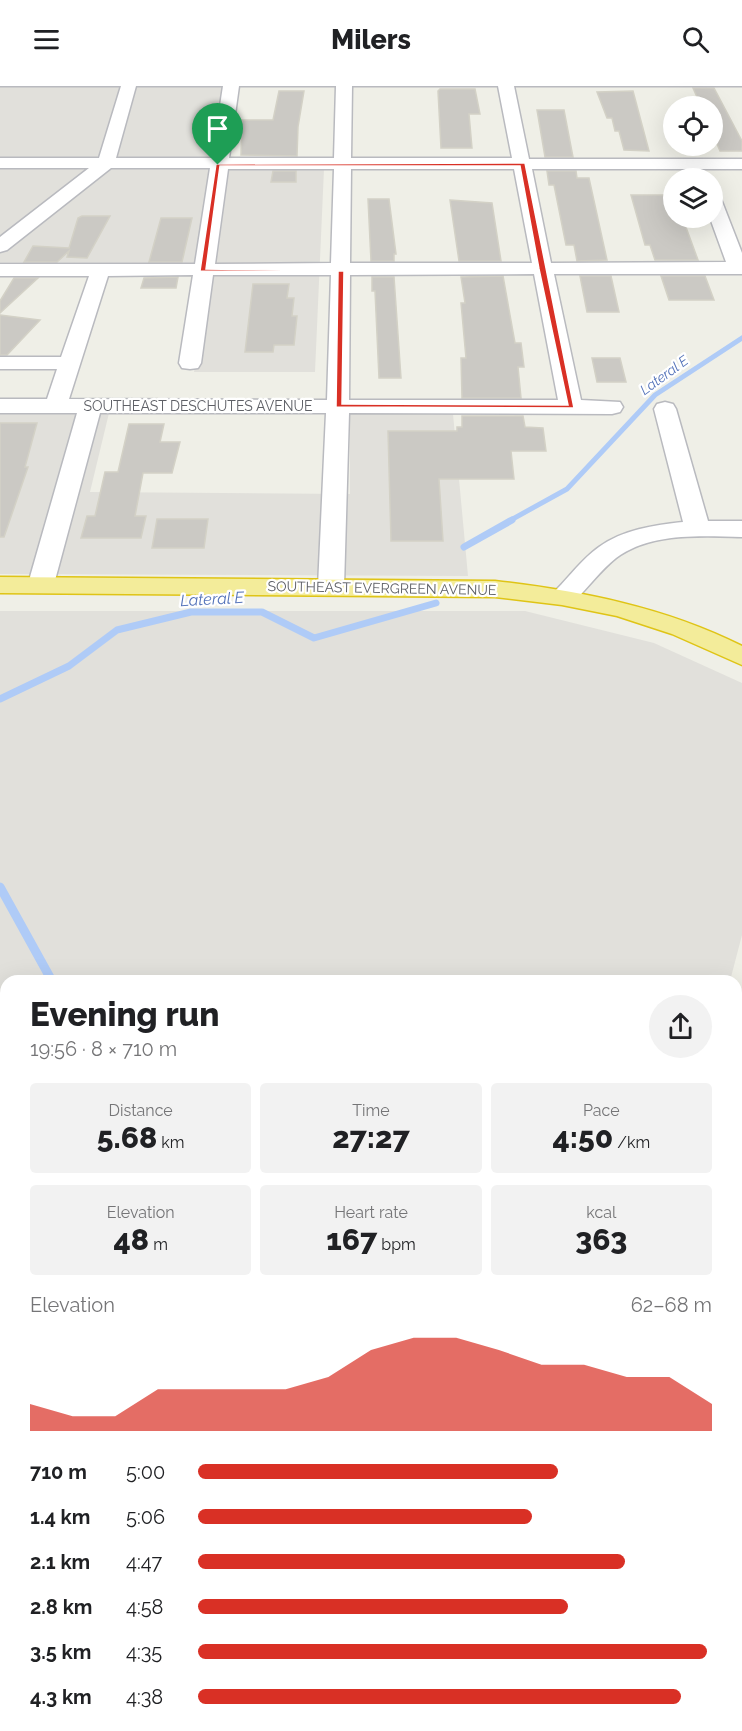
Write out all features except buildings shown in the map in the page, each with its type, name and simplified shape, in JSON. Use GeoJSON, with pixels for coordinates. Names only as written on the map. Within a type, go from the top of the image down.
{"type":"FeatureCollection","features":[{"type":"Feature","properties":{"kind":"highway","name":"SOUTHEAST EVERGREEN AVENUE"},"geometry":{"type":"LineString","coordinates":[[0,585],[495,589],[565,596],[631,610],[667,622],[742,657]]}},
{"type":"Feature","properties":{"kind":"street"},"geometry":{"type":"LineString","coordinates":[[0,81],[662,81],[714,79],[742,81]]}},
{"type":"Feature","properties":{"kind":"street"},"geometry":{"type":"LineString","coordinates":[[190,363],[218,165],[238,80]]}},
{"type":"Feature","properties":{"kind":"street"},"geometry":{"type":"LineString","coordinates":[[0,246],[106,164],[129,81]]}},
{"type":"Feature","properties":{"kind":"street"},"geometry":{"type":"LineString","coordinates":[[331,587],[338,406],[344,81]]}},
{"type":"Feature","properties":{"kind":"street"},"geometry":{"type":"LineString","coordinates":[[505,81],[572,407]]}},
{"type":"Feature","properties":{"kind":"street"},"geometry":{"type":"LineString","coordinates":[[662,81],[669,96]]}},
{"type":"Feature","properties":{"kind":"street"},"geometry":{"type":"LineString","coordinates":[[0,163],[523,164],[663,169]]}},
{"type":"Feature","properties":{"kind":"street"},"geometry":{"type":"LineString","coordinates":[[719,168],[742,164]]}},
{"type":"Feature","properties":{"kind":"street"},"geometry":{"type":"LineString","coordinates":[[0,270],[341,271],[740,268],[723,226]]}},
{"type":"Feature","properties":{"kind":"street"},"geometry":{"type":"LineString","coordinates":[[56,406],[100,271]]}},
{"type":"Feature","properties":{"kind":"street"},"geometry":{"type":"LineString","coordinates":[[0,363],[70,363]]}},
{"type":"Feature","properties":{"kind":"street","name":"SOUTHEAST DESCHUTES AVENUE"},"geometry":{"type":"LineString","coordinates":[[0,406],[612,407]]}},
{"type":"Feature","properties":{"kind":"street"},"geometry":{"type":"LineString","coordinates":[[40,584],[90,407]]}},
{"type":"Feature","properties":{"kind":"street"},"geometry":{"type":"LineString","coordinates":[[665,409],[698,528]]}},
{"type":"Feature","properties":{"kind":"street"},"geometry":{"type":"LineString","coordinates":[[565,596],[609,552],[644,536],[698,528],[742,529]]}},
{"type":"Feature","properties":{"kind":"shaded area"},"geometry":{"type":"Polygon","coordinates":[[[239,84],[225,170],[324,169],[315,372],[194,372],[212,263],[0,262],[0,85],[239,84]]]}},
{"type":"Feature","properties":{"kind":"shaded area"},"geometry":{"type":"Polygon","coordinates":[[[109,413],[90,492],[350,494],[350,414],[453,414],[468,576],[0,574],[0,414],[109,413]]]}},
{"type":"Feature","properties":{"kind":"shaded area"},"geometry":{"type":"Polygon","coordinates":[[[0,611],[525,611],[654,643],[742,683],[742,935],[732,975],[0,975],[0,611]]]}},
{"type":"Feature","properties":{"kind":"waterway","name":"Lateral E"},"geometry":{"type":"LineString","coordinates":[[509,521],[567,489],[655,395],[742,338]]}},
{"type":"Feature","properties":{"kind":"waterway","name":"Lateral E"},"geometry":{"type":"LineString","coordinates":[[464,547],[512,520]]}},
{"type":"Feature","properties":{"kind":"waterway","name":"Lateral E"},"geometry":{"type":"LineString","coordinates":[[0,699],[69,666],[117,630],[191,612],[262,612],[314,638],[436,603]]}},
{"type":"Feature","properties":{"kind":"waterway","name":"Lateral E"},"geometry":{"type":"LineString","coordinates":[[0,887],[49,975]]}},
{"type":"Feature","properties":{"kind":"route"},"geometry":{"type":"LineString","coordinates":[[523,164],[542,269],[572,407],[338,406],[341,271],[203,271],[218,165],[523,164]]}}]}
